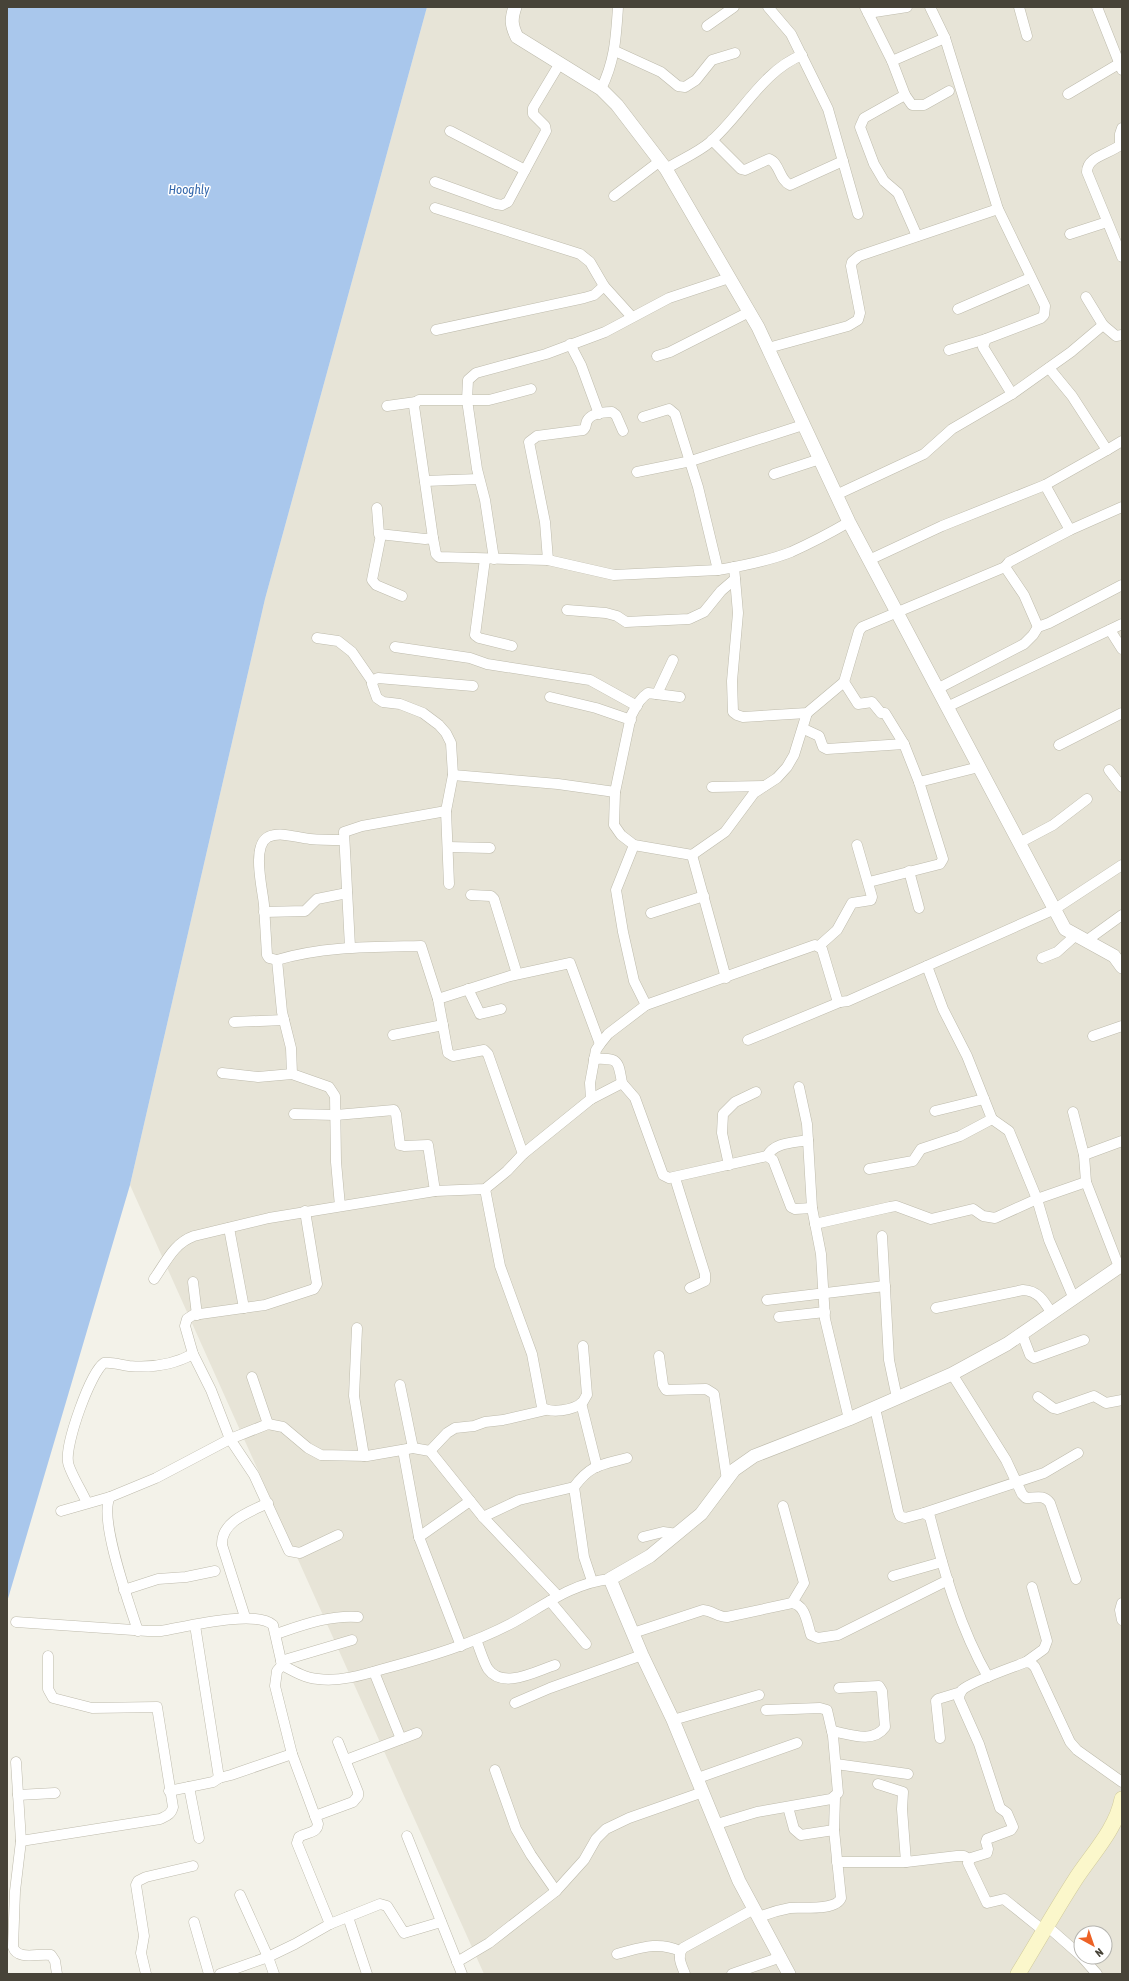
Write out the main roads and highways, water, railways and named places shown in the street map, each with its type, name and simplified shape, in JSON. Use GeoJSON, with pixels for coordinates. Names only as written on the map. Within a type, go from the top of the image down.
{"type":"FeatureCollection","features":[{"type":"Feature","properties":{"kind":"main road"},"geometry":{"type":"LineString","coordinates":[[1018,1974],[1075,1880],[1117,1824],[1122,1799]]}},
{"type":"Feature","properties":{"kind":"water","name":"Hooghly"},"geometry":{"type":"Polygon","coordinates":[[[7,7],[427,7],[265,599],[130,1185],[7,1602],[7,7]]]}}]}
